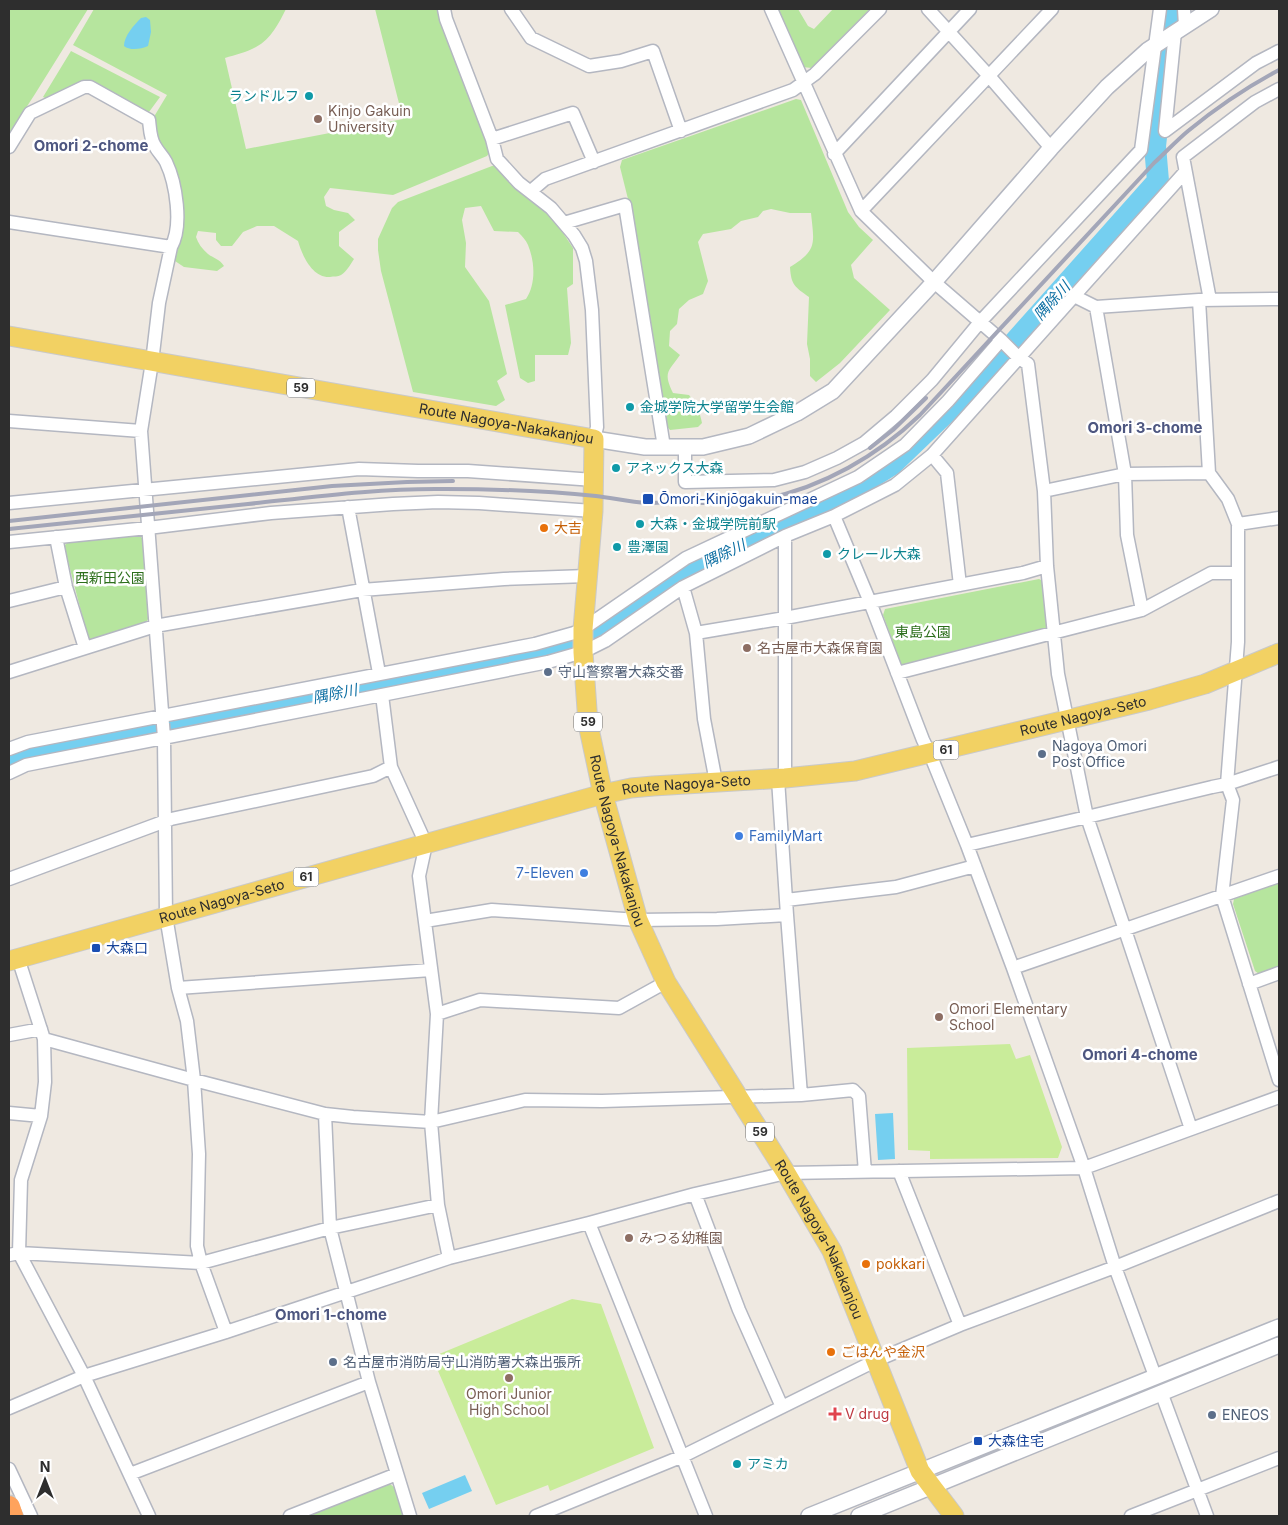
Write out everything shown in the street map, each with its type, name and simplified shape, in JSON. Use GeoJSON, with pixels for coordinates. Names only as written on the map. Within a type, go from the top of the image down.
{"type":"FeatureCollection","features":[{"type":"Feature","properties":{"kind":"highway"},"geometry":{"type":"LineString","coordinates":[[9,1507],[12,1516]]}},
{"type":"Feature","properties":{"kind":"main road","name":"Route Nagoya-Nakakanjou"},"geometry":{"type":"LineString","coordinates":[[9,336],[594,439],[593,511],[583,641],[588,724],[603,794],[638,920],[666,982],[786,1173],[832,1251],[920,1471],[954,1516]]}},
{"type":"Feature","properties":{"kind":"main road","name":"Route Nagoya-Seto"},"geometry":{"type":"LineString","coordinates":[[13,960],[603,794],[631,788],[855,771],[1149,700],[1205,684],[1279,653]]}},
{"type":"Feature","properties":{"kind":"street"},"geometry":{"type":"LineString","coordinates":[[444,9],[446,19],[492,138],[497,159],[519,183],[551,208],[582,248],[586,261],[592,320],[597,427],[594,439],[645,447],[703,447],[749,436],[797,413],[833,391],[934,282],[1107,87],[1148,50],[1211,9]]}},
{"type":"Feature","properties":{"kind":"street"},"geometry":{"type":"LineString","coordinates":[[511,9],[531,38],[589,66],[621,61],[653,51],[681,131]]}},
{"type":"Feature","properties":{"kind":"street"},"geometry":{"type":"LineString","coordinates":[[771,9],[861,211],[934,282],[1028,364],[1044,491],[1048,566],[1058,674],[1087,818],[1191,1129]]}},
{"type":"Feature","properties":{"kind":"street"},"geometry":{"type":"LineString","coordinates":[[531,191],[544,179],[793,90],[803,84],[880,9]]}},
{"type":"Feature","properties":{"kind":"street"},"geometry":{"type":"LineString","coordinates":[[928,9],[1051,148]]}},
{"type":"Feature","properties":{"kind":"street"},"geometry":{"type":"LineString","coordinates":[[834,154],[970,9]]}},
{"type":"Feature","properties":{"kind":"street"},"geometry":{"type":"LineString","coordinates":[[861,211],[1052,9]]}},
{"type":"Feature","properties":{"kind":"street"},"geometry":{"type":"LineString","coordinates":[[1160,9],[1169,36],[1165,131],[1256,63],[1279,51]]}},
{"type":"Feature","properties":{"kind":"street"},"geometry":{"type":"LineString","coordinates":[[686,447],[686,482],[774,480],[805,472],[837,458],[864,442],[896,416],[932,380],[980,322],[1141,150],[1169,36],[1184,9]]}},
{"type":"Feature","properties":{"kind":"street"},"geometry":{"type":"LineString","coordinates":[[9,147],[30,113],[84,87],[90,87],[149,120],[153,142],[165,160],[177,204],[177,226],[159,303],[152,362],[140,431],[164,738],[166,916],[178,988],[187,1021],[194,1080],[199,1154],[196,1246],[226,1332]]}},
{"type":"Feature","properties":{"kind":"street"},"geometry":{"type":"LineString","coordinates":[[1279,89],[1255,102],[1183,157],[1205,300],[1209,473],[1228,499],[1238,524],[1236,672],[1227,784],[1233,800],[1222,896],[1279,1080]]}},
{"type":"Feature","properties":{"kind":"street"},"geometry":{"type":"LineString","coordinates":[[492,138],[573,113],[594,162]]}},
{"type":"Feature","properties":{"kind":"street"},"geometry":{"type":"LineString","coordinates":[[9,774],[26,765],[548,662],[583,641],[686,558],[858,477],[905,445],[948,401],[1009,348],[1074,296],[1185,172]]}},
{"type":"Feature","properties":{"kind":"street"},"geometry":{"type":"LineString","coordinates":[[564,223],[625,205],[664,447]]}},
{"type":"Feature","properties":{"kind":"street"},"geometry":{"type":"LineString","coordinates":[[9,222],[171,246]]}},
{"type":"Feature","properties":{"kind":"street"},"geometry":{"type":"LineString","coordinates":[[1074,296],[1096,306],[1205,300],[1279,299]]}},
{"type":"Feature","properties":{"kind":"street"},"geometry":{"type":"LineString","coordinates":[[1096,306],[1125,474],[1127,535],[1142,610]]}},
{"type":"Feature","properties":{"kind":"street"},"geometry":{"type":"LineString","coordinates":[[9,749],[28,742],[535,644],[574,633],[583,641],[605,641],[683,587],[785,536],[834,516],[895,485],[932,454],[1009,348]]}},
{"type":"Feature","properties":{"kind":"street"},"geometry":{"type":"LineString","coordinates":[[9,421],[140,431]]}},
{"type":"Feature","properties":{"kind":"street"},"geometry":{"type":"LineString","coordinates":[[932,454],[947,473],[960,585]]}},
{"type":"Feature","properties":{"kind":"street"},"geometry":{"type":"LineString","coordinates":[[9,503],[359,468],[468,471],[594,480]]}},
{"type":"Feature","properties":{"kind":"street"},"geometry":{"type":"LineString","coordinates":[[1044,491],[1125,474],[1209,473]]}},
{"type":"Feature","properties":{"kind":"street"},"geometry":{"type":"LineString","coordinates":[[9,542],[271,513],[438,502],[479,502],[593,511]]}},
{"type":"Feature","properties":{"kind":"street"},"geometry":{"type":"LineString","coordinates":[[348,508],[379,673]]}},
{"type":"Feature","properties":{"kind":"street"},"geometry":{"type":"LineString","coordinates":[[834,516],[975,866],[1084,1168],[1115,1267],[1155,1376]]}},
{"type":"Feature","properties":{"kind":"street"},"geometry":{"type":"LineString","coordinates":[[1238,524],[1279,518]]}},
{"type":"Feature","properties":{"kind":"street"},"geometry":{"type":"LineString","coordinates":[[785,536],[781,778],[786,900],[802,1095]]}},
{"type":"Feature","properties":{"kind":"street"},"geometry":{"type":"LineString","coordinates":[[56,537],[66,587],[85,648]]}},
{"type":"Feature","properties":{"kind":"street"},"geometry":{"type":"LineString","coordinates":[[696,633],[960,585],[1023,573],[1048,566]]}},
{"type":"Feature","properties":{"kind":"street"},"geometry":{"type":"LineString","coordinates":[[897,673],[1142,610],[1210,573],[1237,574]]}},
{"type":"Feature","properties":{"kind":"street"},"geometry":{"type":"LineString","coordinates":[[9,672],[155,626],[362,590],[504,579],[587,576]]}},
{"type":"Feature","properties":{"kind":"street"},"geometry":{"type":"LineString","coordinates":[[9,601],[66,587]]}},
{"type":"Feature","properties":{"kind":"street"},"geometry":{"type":"LineString","coordinates":[[683,587],[696,633],[704,718],[716,782]]}},
{"type":"Feature","properties":{"kind":"street"},"geometry":{"type":"LineString","coordinates":[[382,696],[391,767],[426,844],[419,876],[437,1014],[431,1122],[438,1205],[449,1258]]}},
{"type":"Feature","properties":{"kind":"street"},"geometry":{"type":"LineString","coordinates":[[9,879],[171,819],[373,776],[391,767]]}},
{"type":"Feature","properties":{"kind":"street"},"geometry":{"type":"LineString","coordinates":[[967,845],[1227,784],[1279,767]]}},
{"type":"Feature","properties":{"kind":"street"},"geometry":{"type":"LineString","coordinates":[[786,900],[896,887],[975,866]]}},
{"type":"Feature","properties":{"kind":"street"},"geometry":{"type":"LineString","coordinates":[[1013,968],[1279,876]]}},
{"type":"Feature","properties":{"kind":"street"},"geometry":{"type":"LineString","coordinates":[[425,921],[492,910],[638,920],[717,919],[787,915]]}},
{"type":"Feature","properties":{"kind":"street"},"geometry":{"type":"LineString","coordinates":[[13,960],[43,1034],[45,1082],[41,1116],[15,1181],[14,1254],[84,1376],[149,1516]]}},
{"type":"Feature","properties":{"kind":"street"},"geometry":{"type":"LineString","coordinates":[[178,988],[431,970]]}},
{"type":"Feature","properties":{"kind":"street"},"geometry":{"type":"LineString","coordinates":[[1250,984],[1279,973]]}},
{"type":"Feature","properties":{"kind":"street"},"geometry":{"type":"LineString","coordinates":[[437,1014],[480,1000],[619,1008],[666,982]]}},
{"type":"Feature","properties":{"kind":"street"},"geometry":{"type":"LineString","coordinates":[[9,1035],[43,1034],[194,1080],[326,1114],[431,1122],[525,1100],[602,1101],[756,1098],[853,1090],[859,1096],[865,1172]]}},
{"type":"Feature","properties":{"kind":"street"},"geometry":{"type":"LineString","coordinates":[[9,1408],[84,1376],[226,1332],[449,1258],[695,1194],[786,1173],[1084,1168],[1279,1097]]}},
{"type":"Feature","properties":{"kind":"street"},"geometry":{"type":"LineString","coordinates":[[9,1113],[41,1116]]}},
{"type":"Feature","properties":{"kind":"street"},"geometry":{"type":"LineString","coordinates":[[326,1114],[330,1228],[369,1382],[410,1516]]}},
{"type":"Feature","properties":{"kind":"street"},"geometry":{"type":"LineString","coordinates":[[899,1171],[960,1325]]}},
{"type":"Feature","properties":{"kind":"street"},"geometry":{"type":"LineString","coordinates":[[695,1194],[739,1310],[782,1407]]}},
{"type":"Feature","properties":{"kind":"street"},"geometry":{"type":"LineString","coordinates":[[536,1516],[683,1456],[877,1360],[960,1325],[1115,1267],[1279,1201]]}},
{"type":"Feature","properties":{"kind":"street"},"geometry":{"type":"LineString","coordinates":[[14,1254],[201,1263],[330,1228],[438,1205]]}},
{"type":"Feature","properties":{"kind":"street"},"geometry":{"type":"LineString","coordinates":[[589,1223],[706,1516]]}},
{"type":"Feature","properties":{"kind":"street"},"geometry":{"type":"LineString","coordinates":[[809,1516],[1279,1327]]}},
{"type":"Feature","properties":{"kind":"street"},"geometry":{"type":"LineString","coordinates":[[859,1516],[1279,1345]]}},
{"type":"Feature","properties":{"kind":"street"},"geometry":{"type":"LineString","coordinates":[[130,1474],[369,1382]]}},
{"type":"Feature","properties":{"kind":"street"},"geometry":{"type":"LineString","coordinates":[[1161,1392],[1207,1516]]}},
{"type":"Feature","properties":{"kind":"street"},"geometry":{"type":"LineString","coordinates":[[1131,1516],[1279,1458]]}},
{"type":"Feature","properties":{"kind":"street"},"geometry":{"type":"LineString","coordinates":[[9,1469],[31,1516]]}},
{"type":"Feature","properties":{"kind":"street"},"geometry":{"type":"LineString","coordinates":[[298,1515],[397,1474]]}},
{"type":"Feature","properties":{"kind":"green space"},"geometry":{"type":"Polygon","coordinates":[[[9,9],[88,9],[9,134],[9,9]]]}},
{"type":"Feature","properties":{"kind":"green space","name":"Kinjo Gakuin University"},"geometry":{"type":"Polygon","coordinates":[[[94,9],[286,9],[266,40],[256,47],[225,58],[246,149],[403,119],[375,9],[439,9],[492,149],[487,156],[393,195],[330,188],[324,197],[326,206],[348,213],[355,220],[339,232],[339,246],[354,259],[347,270],[340,276],[330,277],[318,274],[305,259],[298,241],[274,226],[257,226],[243,232],[232,246],[221,246],[216,240],[216,233],[198,231],[196,237],[200,246],[224,266],[217,271],[184,267],[175,261],[180,230],[154,132],[155,115],[167,95],[73,45],[94,9]]]}},
{"type":"Feature","properties":{"kind":"green space"},"geometry":{"type":"Polygon","coordinates":[[[777,9],[798,9],[808,26],[814,29],[833,9],[870,9],[812,68],[802,67],[777,9]]]}},
{"type":"Feature","properties":{"kind":"green space"},"geometry":{"type":"Polygon","coordinates":[[[71,51],[160,97],[149,112],[93,83],[47,99],[43,97],[71,51]]]}},
{"type":"Feature","properties":{"kind":"green space"},"geometry":{"type":"Polygon","coordinates":[[[796,99],[801,100],[848,212],[859,227],[873,240],[851,265],[854,278],[890,310],[840,363],[816,382],[810,376],[810,359],[807,344],[809,297],[800,291],[793,282],[790,267],[806,256],[812,245],[811,213],[790,213],[771,209],[763,211],[758,217],[741,221],[731,229],[703,234],[698,242],[708,281],[703,294],[689,300],[679,309],[677,324],[670,331],[669,346],[680,355],[668,373],[668,381],[673,393],[689,395],[696,405],[702,423],[698,427],[670,430],[664,423],[628,199],[620,167],[622,160],[796,99]]]}},
{"type":"Feature","properties":{"kind":"green space"},"geometry":{"type":"Polygon","coordinates":[[[492,166],[501,166],[550,213],[573,248],[573,284],[567,288],[571,343],[568,355],[535,355],[535,381],[528,383],[520,378],[505,305],[526,299],[532,287],[532,258],[528,245],[518,232],[494,231],[481,206],[465,208],[462,220],[466,243],[465,267],[489,301],[507,374],[497,381],[505,400],[496,406],[413,392],[381,271],[378,250],[378,239],[392,208],[398,202],[492,166]]]}},
{"type":"Feature","properties":{"kind":"green space","name":"西新田公園"},"geometry":{"type":"Polygon","coordinates":[[[139,535],[143,539],[148,619],[146,623],[92,640],[88,638],[64,546],[68,542],[139,535]]]}},
{"type":"Feature","properties":{"kind":"green space","name":"東島公園"},"geometry":{"type":"Polygon","coordinates":[[[1039,579],[1045,582],[1049,626],[1046,629],[905,667],[901,664],[883,615],[885,609],[1039,579]]]}},
{"type":"Feature","properties":{"kind":"green space"},"geometry":{"type":"Polygon","coordinates":[[[1279,882],[1279,967],[1259,974],[1255,971],[1233,904],[1234,899],[1279,882]]]}},
{"type":"Feature","properties":{"kind":"green space"},"geometry":{"type":"Polygon","coordinates":[[[1010,1044],[1016,1059],[1030,1055],[1062,1147],[1058,1158],[930,1159],[930,1151],[908,1150],[907,1048],[1010,1044]]]}},
{"type":"Feature","properties":{"kind":"green space"},"geometry":{"type":"Polygon","coordinates":[[[572,1299],[601,1304],[654,1448],[550,1491],[548,1485],[496,1505],[432,1357],[572,1299]]]}},
{"type":"Feature","properties":{"kind":"green space"},"geometry":{"type":"Polygon","coordinates":[[[390,1484],[395,1488],[404,1516],[309,1516],[390,1484]]]}},
{"type":"Feature","properties":{"kind":"water"},"geometry":{"type":"Polygon","coordinates":[[[146,17],[150,20],[151,32],[148,46],[129,49],[124,46],[124,42],[133,27],[141,18],[146,17]]]}},
{"type":"Feature","properties":{"kind":"water"},"geometry":{"type":"Polygon","coordinates":[[[893,1113],[895,1159],[878,1160],[875,1114],[893,1113]]]}},
{"type":"Feature","properties":{"kind":"water"},"geometry":{"type":"Polygon","coordinates":[[[465,1475],[472,1491],[429,1509],[422,1493],[465,1475]]]}},
{"type":"Feature","properties":{"kind":"waterway","name":"隅除川"},"geometry":{"type":"LineString","coordinates":[[9,761],[35,752],[337,692],[369,688],[541,656],[591,637],[697,566],[731,553],[814,513],[891,465],[989,371],[1158,181],[1155,146],[1170,9]]}},
{"type":"Feature","properties":{"kind":"railway"},"geometry":{"type":"LineString","coordinates":[[9,529],[371,491],[464,489],[558,493],[647,503],[720,503],[765,499],[808,487],[848,468],[886,444],[920,415],[1154,163],[1188,131],[1221,106],[1255,83],[1279,70]]}},
{"type":"Feature","properties":{"kind":"railway"},"geometry":{"type":"LineString","coordinates":[[870,448],[893,430],[926,398]]}},
{"type":"Feature","properties":{"kind":"railway"},"geometry":{"type":"LineString","coordinates":[[9,521],[332,486],[453,481]]}},
{"type":"Feature","properties":{"kind":"place","name":"ランドルフ"},"geometry":{"type":"Point","coordinates":[309,96]}},
{"type":"Feature","properties":{"kind":"place","name":"Kinjo Gakuin University"},"geometry":{"type":"Point","coordinates":[318,119]}},
{"type":"Feature","properties":{"kind":"place","name":"金城学院大学留学生会館"},"geometry":{"type":"Point","coordinates":[630,407]}},
{"type":"Feature","properties":{"kind":"place","name":"アネックス大森"},"geometry":{"type":"Point","coordinates":[616,468]}},
{"type":"Feature","properties":{"kind":"place","name":"Ōmori-Kinjōgakuin-mae"},"geometry":{"type":"Point","coordinates":[648,499]}},
{"type":"Feature","properties":{"kind":"place","name":"大森・金城学院前駅"},"geometry":{"type":"Point","coordinates":[640,524]}},
{"type":"Feature","properties":{"kind":"place","name":"大吉"},"geometry":{"type":"Point","coordinates":[544,528]}},
{"type":"Feature","properties":{"kind":"place","name":"豊澤園"},"geometry":{"type":"Point","coordinates":[617,547]}},
{"type":"Feature","properties":{"kind":"place","name":"クレール大森"},"geometry":{"type":"Point","coordinates":[827,554]}},
{"type":"Feature","properties":{"kind":"place","name":"名古屋市大森保育園"},"geometry":{"type":"Point","coordinates":[747,648]}},
{"type":"Feature","properties":{"kind":"place","name":"守山警察署大森交番"},"geometry":{"type":"Point","coordinates":[548,672]}},
{"type":"Feature","properties":{"kind":"place","name":"Nagoya Omori Post Office"},"geometry":{"type":"Point","coordinates":[1042,754]}},
{"type":"Feature","properties":{"kind":"place","name":"FamilyMart"},"geometry":{"type":"Point","coordinates":[739,836]}},
{"type":"Feature","properties":{"kind":"place","name":"7-Eleven"},"geometry":{"type":"Point","coordinates":[584,873]}},
{"type":"Feature","properties":{"kind":"place","name":"大森口"},"geometry":{"type":"Point","coordinates":[96,948]}},
{"type":"Feature","properties":{"kind":"place","name":"Omori Elementary School"},"geometry":{"type":"Point","coordinates":[939,1017]}},
{"type":"Feature","properties":{"kind":"place","name":"みつる幼稚園"},"geometry":{"type":"Point","coordinates":[629,1238]}},
{"type":"Feature","properties":{"kind":"place","name":"pokkari"},"geometry":{"type":"Point","coordinates":[866,1264]}},
{"type":"Feature","properties":{"kind":"place","name":"ごはんや金沢"},"geometry":{"type":"Point","coordinates":[831,1352]}},
{"type":"Feature","properties":{"kind":"place","name":"名古屋市消防局守山消防署大森出張所"},"geometry":{"type":"Point","coordinates":[333,1362]}},
{"type":"Feature","properties":{"kind":"place","name":"Omori Junior High School"},"geometry":{"type":"Point","coordinates":[509,1378]}},
{"type":"Feature","properties":{"kind":"place","name":"V drug"},"geometry":{"type":"Point","coordinates":[835,1414]}},
{"type":"Feature","properties":{"kind":"place","name":"ENEOS"},"geometry":{"type":"Point","coordinates":[1212,1415]}},
{"type":"Feature","properties":{"kind":"place","name":"大森住宅"},"geometry":{"type":"Point","coordinates":[978,1441]}},
{"type":"Feature","properties":{"kind":"place","name":"アミカ"},"geometry":{"type":"Point","coordinates":[737,1464]}},
{"type":"Feature","properties":{"kind":"district","name":"Omori 2-chome"},"geometry":{"type":"Point","coordinates":[91,146]}},
{"type":"Feature","properties":{"kind":"district","name":"Omori 3-chome"},"geometry":{"type":"Point","coordinates":[1145,428]}},
{"type":"Feature","properties":{"kind":"district","name":"Omori 4-chome"},"geometry":{"type":"Point","coordinates":[1140,1055]}},
{"type":"Feature","properties":{"kind":"district","name":"Omori 1-chome"},"geometry":{"type":"Point","coordinates":[331,1315]}}]}
